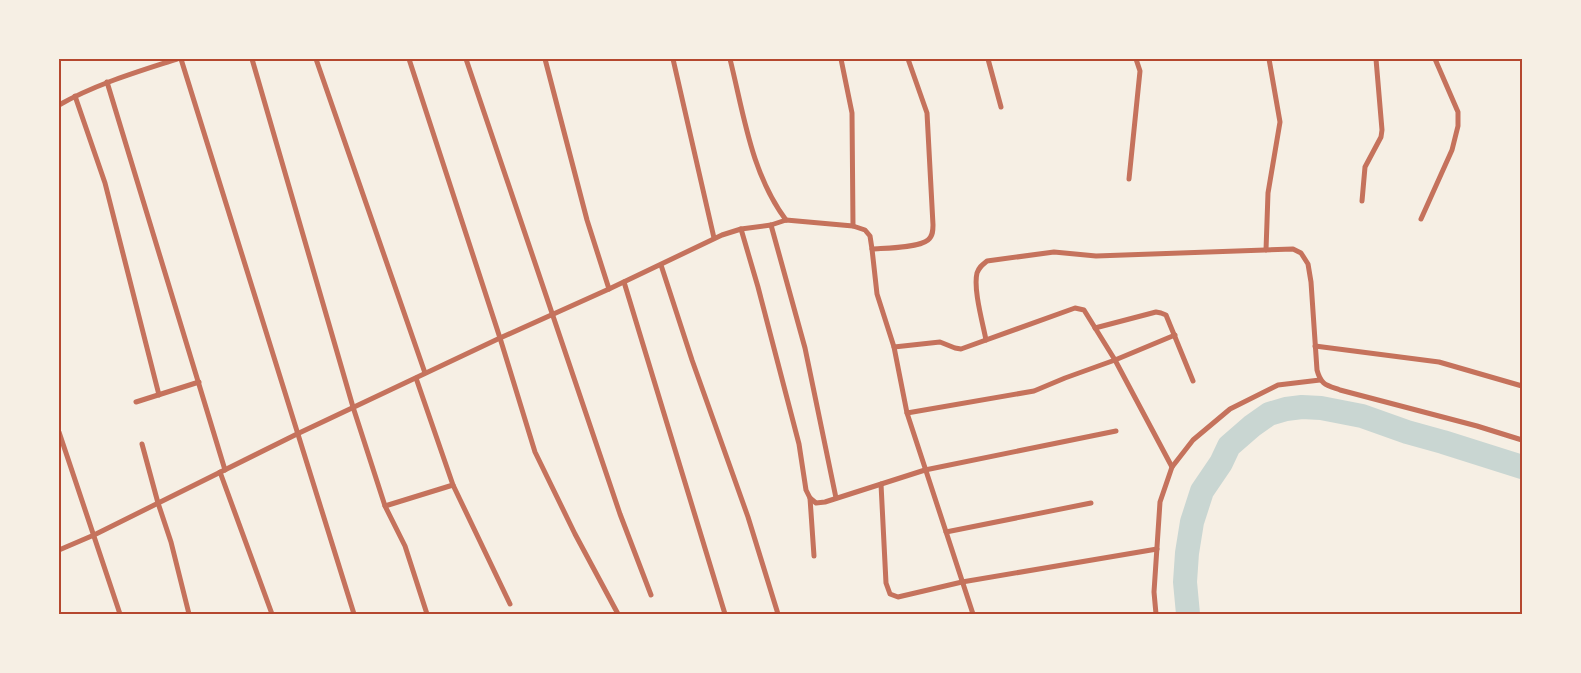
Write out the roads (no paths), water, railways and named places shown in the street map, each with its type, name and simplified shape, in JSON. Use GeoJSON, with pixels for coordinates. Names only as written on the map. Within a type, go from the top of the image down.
{"type":"FeatureCollection","features":[{"type":"Feature","properties":{"kind":"street"},"geometry":{"type":"LineString","coordinates":[[59,105],[108,82],[179,59],[354,614]]}},
{"type":"Feature","properties":{"kind":"street"},"geometry":{"type":"LineString","coordinates":[[252,59],[353,408],[385,506],[405,546],[427,614]]}},
{"type":"Feature","properties":{"kind":"street"},"geometry":{"type":"LineString","coordinates":[[316,59],[425,374]]}},
{"type":"Feature","properties":{"kind":"street"},"geometry":{"type":"LineString","coordinates":[[409,59],[535,452],[575,534],[618,614]]}},
{"type":"Feature","properties":{"kind":"street"},"geometry":{"type":"LineString","coordinates":[[466,59],[620,514],[651,595]]}},
{"type":"Feature","properties":{"kind":"street"},"geometry":{"type":"LineString","coordinates":[[544,59],[587,220],[609,289]]}},
{"type":"Feature","properties":{"kind":"street"},"geometry":{"type":"LineString","coordinates":[[673,59],[714,238]]}},
{"type":"Feature","properties":{"kind":"street"},"geometry":{"type":"LineString","coordinates":[[730,59],[755,161],[773,203],[786,220]]}},
{"type":"Feature","properties":{"kind":"street"},"geometry":{"type":"LineString","coordinates":[[841,59],[852,113],[853,226]]}},
{"type":"Feature","properties":{"kind":"street"},"geometry":{"type":"LineString","coordinates":[[872,249],[917,245],[928,240],[932,234],[933,217],[926,113],[908,59]]}},
{"type":"Feature","properties":{"kind":"street"},"geometry":{"type":"LineString","coordinates":[[988,59],[1001,107]]}},
{"type":"Feature","properties":{"kind":"street"},"geometry":{"type":"LineString","coordinates":[[1130,179],[1140,71],[1136,59]]}},
{"type":"Feature","properties":{"kind":"street"},"geometry":{"type":"LineString","coordinates":[[1266,250],[1268,193],[1280,122],[1269,59]]}},
{"type":"Feature","properties":{"kind":"street"},"geometry":{"type":"LineString","coordinates":[[1362,201],[1366,168],[1378,145],[1382,130],[1376,59]]}},
{"type":"Feature","properties":{"kind":"street"},"geometry":{"type":"LineString","coordinates":[[1421,219],[1452,150],[1458,126],[1458,112],[1435,59]]}},
{"type":"Feature","properties":{"kind":"street"},"geometry":{"type":"LineString","coordinates":[[108,82],[199,382],[222,471],[272,614]]}},
{"type":"Feature","properties":{"kind":"street"},"geometry":{"type":"LineString","coordinates":[[75,96],[105,183],[159,394]]}},
{"type":"Feature","properties":{"kind":"street"},"geometry":{"type":"LineString","coordinates":[[59,550],[94,535],[297,434],[500,338],[661,265],[714,238],[741,229],[770,225],[786,220],[853,226],[865,230],[870,236],[877,294],[894,347],[907,413],[973,614]]}},
{"type":"Feature","properties":{"kind":"street"},"geometry":{"type":"LineString","coordinates":[[770,225],[805,348],[836,498]]}},
{"type":"Feature","properties":{"kind":"street"},"geometry":{"type":"LineString","coordinates":[[741,229],[758,286],[794,425],[806,490],[810,498],[814,556]]}},
{"type":"Feature","properties":{"kind":"street"},"geometry":{"type":"LineString","coordinates":[[986,340],[976,288],[977,274],[980,266],[987,261],[1054,252],[1096,256],[1293,249],[1301,253],[1308,264],[1317,370],[1320,380],[1326,386],[1477,426],[1522,440]]}},
{"type":"Feature","properties":{"kind":"street"},"geometry":{"type":"LineString","coordinates":[[661,265],[692,360],[748,517],[778,614]]}},
{"type":"Feature","properties":{"kind":"street"},"geometry":{"type":"LineString","coordinates":[[624,282],[725,614]]}},
{"type":"Feature","properties":{"kind":"street"},"geometry":{"type":"LineString","coordinates":[[894,347],[940,342],[961,349],[1076,308],[1084,310],[1115,360],[1172,467]]}},
{"type":"Feature","properties":{"kind":"street"},"geometry":{"type":"LineString","coordinates":[[1095,328],[1161,312],[1166,315],[1193,382]]}},
{"type":"Feature","properties":{"kind":"street"},"geometry":{"type":"LineString","coordinates":[[907,413],[1034,390],[1175,335]]}},
{"type":"Feature","properties":{"kind":"street"},"geometry":{"type":"LineString","coordinates":[[1315,346],[1439,362],[1522,386]]}},
{"type":"Feature","properties":{"kind":"street"},"geometry":{"type":"LineString","coordinates":[[416,378],[453,485],[510,604]]}},
{"type":"Feature","properties":{"kind":"street"},"geometry":{"type":"LineString","coordinates":[[1156,614],[1154,592],[1160,502],[1172,467],[1193,440],[1230,409],[1278,385],[1320,380]]}},
{"type":"Feature","properties":{"kind":"street"},"geometry":{"type":"LineString","coordinates":[[136,402],[199,382]]}},
{"type":"Feature","properties":{"kind":"street"},"geometry":{"type":"LineString","coordinates":[[810,498],[816,503],[925,470],[1116,431]]}},
{"type":"Feature","properties":{"kind":"street"},"geometry":{"type":"LineString","coordinates":[[59,432],[61,444],[120,614]]}},
{"type":"Feature","properties":{"kind":"street"},"geometry":{"type":"LineString","coordinates":[[142,444],[171,542],[188,614]]}},
{"type":"Feature","properties":{"kind":"street"},"geometry":{"type":"LineString","coordinates":[[881,484],[886,583],[890,594],[898,597],[962,582],[1157,549]]}},
{"type":"Feature","properties":{"kind":"street"},"geometry":{"type":"LineString","coordinates":[[385,506],[453,485]]}},
{"type":"Feature","properties":{"kind":"street"},"geometry":{"type":"LineString","coordinates":[[946,532],[1091,503]]}},
{"type":"Feature","properties":{"kind":"waterway"},"geometry":{"type":"LineString","coordinates":[[1188,614],[1185,582],[1187,553],[1192,522],[1202,491],[1221,463],[1229,446],[1269,414],[1302,407],[1321,408],[1362,416],[1407,432],[1522,467]]}}]}
